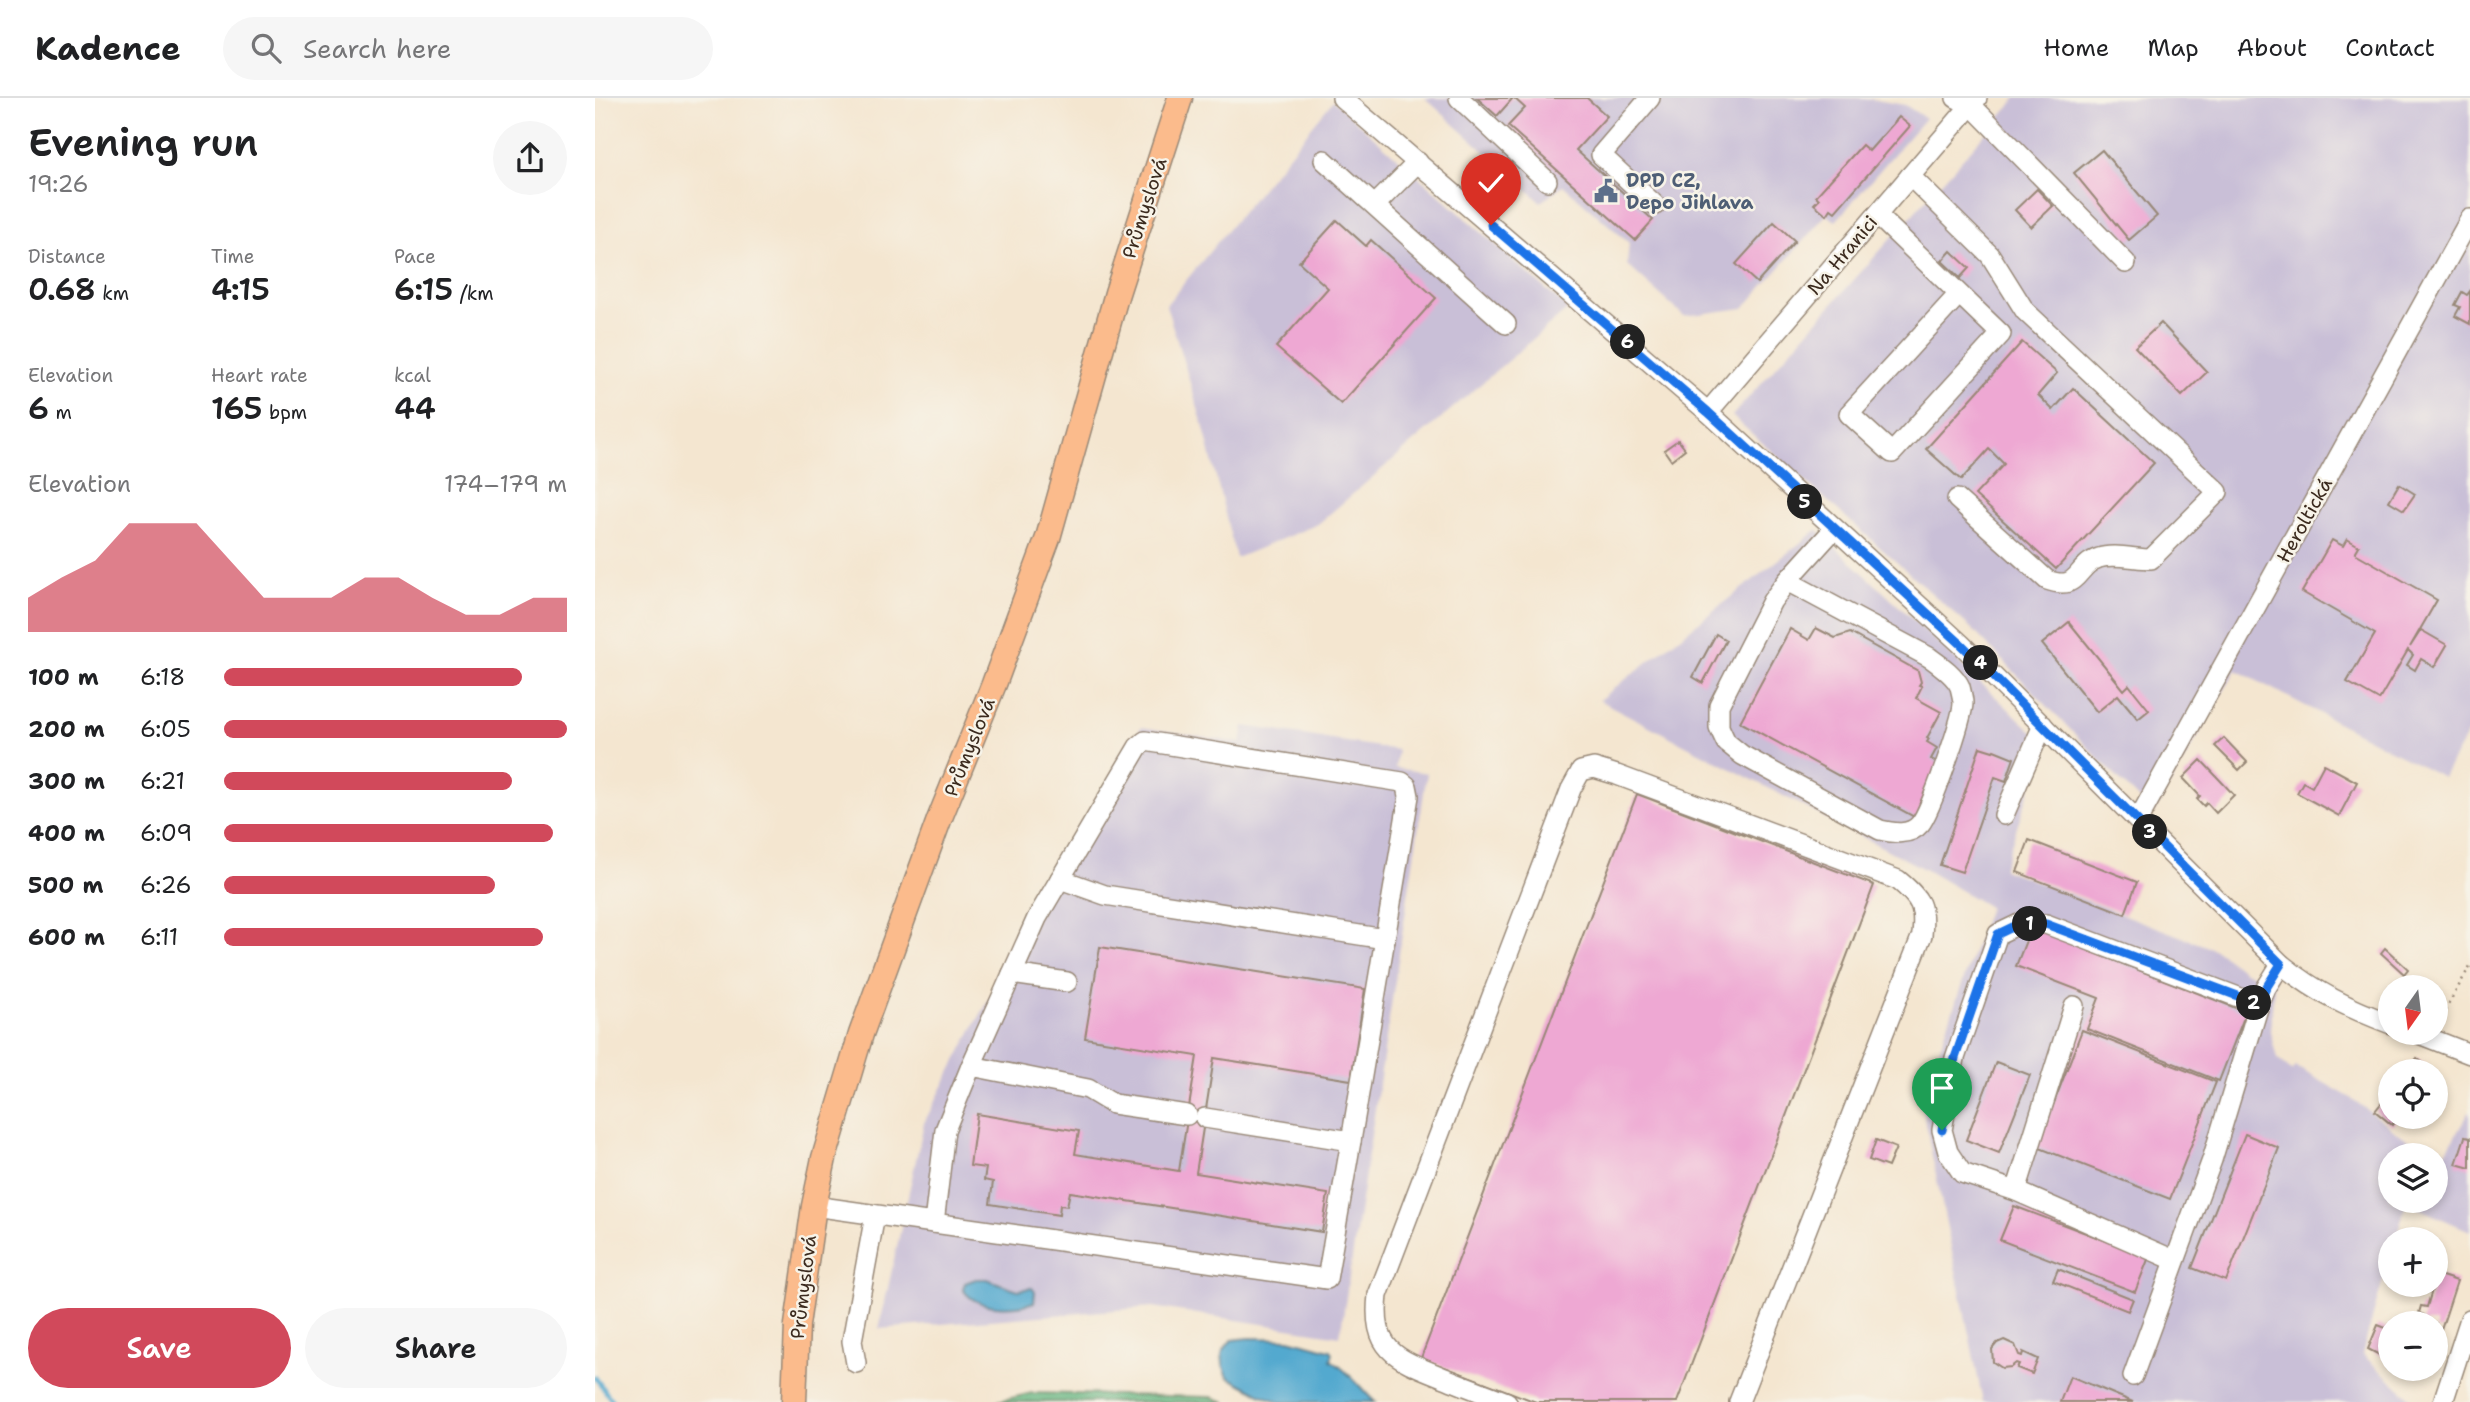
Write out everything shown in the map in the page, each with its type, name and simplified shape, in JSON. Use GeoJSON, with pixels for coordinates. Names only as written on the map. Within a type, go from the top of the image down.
{"type":"FeatureCollection","features":[{"type":"Feature","properties":{"kind":"main road","name":"Průmyslová"},"geometry":{"type":"LineString","coordinates":[[794,1402],[797,1325],[814,1206],[824,1158],[861,1034],[939,820],[995,684],[1048,538],[1121,281],[1180,98]]}},
{"type":"Feature","properties":{"kind":"street"},"geometry":{"type":"LineString","coordinates":[[1342,98],[1708,412],[1961,644],[2281,964],[2309,986],[2347,1007],[2378,1019]]}},
{"type":"Feature","properties":{"kind":"street"},"geometry":{"type":"LineString","coordinates":[[1459,98],[1547,181]]}},
{"type":"Feature","properties":{"kind":"street"},"geometry":{"type":"LineString","coordinates":[[1968,100],[2126,263]]}},
{"type":"Feature","properties":{"kind":"street","name":"Na Hranici"},"geometry":{"type":"LineString","coordinates":[[1708,412],[1910,176],[1968,100]]}},
{"type":"Feature","properties":{"kind":"street"},"geometry":{"type":"LineString","coordinates":[[1640,101],[1601,155],[1655,205]]}},
{"type":"Feature","properties":{"kind":"street"},"geometry":{"type":"LineString","coordinates":[[1324,160],[1506,324]]}},
{"type":"Feature","properties":{"kind":"street"},"geometry":{"type":"LineString","coordinates":[[1375,204],[1418,162]]}},
{"type":"Feature","properties":{"kind":"street"},"geometry":{"type":"LineString","coordinates":[[1910,176],[1990,255],[2025,311],[2218,492],[2151,559],[2102,557],[2092,562],[2073,581],[2061,585],[2047,580],[1957,499]]}},
{"type":"Feature","properties":{"kind":"street"},"geometry":{"type":"LineString","coordinates":[[1877,215],[2001,334],[1892,453],[1849,414],[1959,294]]}},
{"type":"Feature","properties":{"kind":"street","name":"Heroltická"},"geometry":{"type":"LineString","coordinates":[[2138,820],[2470,219]]}},
{"type":"Feature","properties":{"kind":"street"},"geometry":{"type":"LineString","coordinates":[[1787,581],[1929,657],[1959,685],[1963,704],[1934,801],[1920,825],[1912,830],[1894,833],[1880,830],[1742,755],[1726,742],[1719,727],[1719,705],[1772,601],[1787,581],[1834,529]]}},
{"type":"Feature","properties":{"kind":"street"},"geometry":{"type":"LineString","coordinates":[[2004,815],[2043,724]]}},
{"type":"Feature","properties":{"kind":"street"},"geometry":{"type":"LineString","coordinates":[[814,1206],[1327,1279],[1409,796],[1407,786],[1402,782],[1145,741],[1138,747],[1037,918],[971,1066],[945,1130],[934,1223]]}},
{"type":"Feature","properties":{"kind":"street"},"geometry":{"type":"LineString","coordinates":[[1507,1402],[1408,1364],[1393,1354],[1383,1340],[1376,1318],[1378,1294],[1571,789],[1581,771],[1594,768],[1898,880],[1916,895],[1925,913],[1922,935],[1739,1402]]}},
{"type":"Feature","properties":{"kind":"street"},"geometry":{"type":"LineString","coordinates":[[1060,879],[1104,895],[1385,939]]}},
{"type":"Feature","properties":{"kind":"street"},"geometry":{"type":"LineString","coordinates":[[2174,1260],[2016,1191],[1962,1173],[1948,1152],[1942,1130],[1955,1058],[1998,934],[2021,923],[2046,924],[2259,1004]]}},
{"type":"Feature","properties":{"kind":"street"},"geometry":{"type":"LineString","coordinates":[[2133,1376],[2220,1138],[2259,1004],[2281,964]]}},
{"type":"Feature","properties":{"kind":"street"},"geometry":{"type":"LineString","coordinates":[[1012,974],[1067,982]]}},
{"type":"Feature","properties":{"kind":"street"},"geometry":{"type":"LineString","coordinates":[[2016,1191],[2074,1006]]}},
{"type":"Feature","properties":{"kind":"street"},"geometry":{"type":"LineString","coordinates":[[2447,1045],[2470,1054]]}},
{"type":"Feature","properties":{"kind":"street"},"geometry":{"type":"LineString","coordinates":[[971,1066],[1088,1089],[1113,1104],[1351,1140]]}},
{"type":"Feature","properties":{"kind":"street"},"geometry":{"type":"LineString","coordinates":[[856,1363],[852,1341],[874,1215]]}},
{"type":"Feature","properties":{"kind":"street"},"geometry":{"type":"LineString","coordinates":[[2443,1402],[2470,1320]]}},
{"type":"Feature","properties":{"kind":"path"},"geometry":{"type":"LineString","coordinates":[[2448,1005],[2470,966]]}},
{"type":"Feature","properties":{"kind":"shaded area"},"geometry":{"type":"Polygon","coordinates":[[[1425,98],[1864,98],[1905,105],[1925,118],[1836,221],[1826,215],[1744,308],[1684,316],[1627,265],[1629,243],[1563,185],[1541,202],[1425,98]]]}},
{"type":"Feature","properties":{"kind":"shaded area"},"geometry":{"type":"Polygon","coordinates":[[[2017,98],[2470,98],[2470,729],[2443,777],[2236,670],[2153,814],[1972,629],[1732,416],[2017,98]]]}},
{"type":"Feature","properties":{"kind":"shaded area"},"geometry":{"type":"Polygon","coordinates":[[[1333,101],[1568,309],[1318,524],[1236,558],[1204,428],[1166,305],[1333,101]]]}},
{"type":"Feature","properties":{"kind":"shaded area"},"geometry":{"type":"Polygon","coordinates":[[[1817,530],[2045,743],[2003,869],[2216,950],[2253,975],[2268,970],[2275,975],[2270,1031],[2277,1059],[2292,1071],[2296,1067],[2351,1098],[2378,1118],[2378,1129],[2393,1129],[2412,1143],[2378,1143],[2378,1213],[2403,1213],[2399,1227],[2378,1227],[2378,1297],[2362,1354],[2378,1368],[2378,1381],[2392,1381],[2415,1402],[1983,1402],[1921,1102],[1989,907],[1926,870],[1599,700],[1817,530]]]}},
{"type":"Feature","properties":{"kind":"shaded area"},"geometry":{"type":"Polygon","coordinates":[[[1244,726],[1398,750],[1395,768],[1427,773],[1340,1336],[1153,1307],[879,1329],[924,1123],[972,1030],[1141,727],[1241,743],[1244,726]]]}},
{"type":"Feature","properties":{"kind":"shaded area"},"geometry":{"type":"Polygon","coordinates":[[[2470,1110],[2470,1231],[2429,1213],[2448,1213],[2448,1148],[2470,1110]]]}},
{"type":"Feature","properties":{"kind":"green space"},"geometry":{"type":"Polygon","coordinates":[[[1032,1393],[1212,1397],[1226,1402],[995,1402],[1032,1393]]]}},
{"type":"Feature","properties":{"kind":"water"},"geometry":{"type":"Polygon","coordinates":[[[986,1279],[1018,1290],[1032,1288],[1035,1292],[1034,1302],[1016,1306],[995,1306],[976,1301],[963,1289],[965,1283],[986,1279]]]}},
{"type":"Feature","properties":{"kind":"water"},"geometry":{"type":"Polygon","coordinates":[[[1289,1339],[1331,1350],[1331,1360],[1375,1402],[1279,1402],[1260,1394],[1228,1377],[1223,1365],[1222,1353],[1228,1344],[1232,1340],[1289,1339]]]}},
{"type":"Feature","properties":{"kind":"building"},"geometry":{"type":"Polygon","coordinates":[[[1477,98],[1513,98],[1497,116],[1477,98]]]}},
{"type":"Feature","properties":{"kind":"building"},"geometry":{"type":"Polygon","coordinates":[[[1514,98],[1587,98],[1607,116],[1576,150],[1653,220],[1635,240],[1508,126],[1525,108],[1514,98]]]}},
{"type":"Feature","properties":{"kind":"building"},"geometry":{"type":"Polygon","coordinates":[[[1899,117],[1910,126],[1835,212],[1831,209],[1827,215],[1814,204],[1819,199],[1816,196],[1862,145],[1869,151],[1899,117]]]}},
{"type":"Feature","properties":{"kind":"building"},"geometry":{"type":"Polygon","coordinates":[[[2102,150],[2157,216],[2129,240],[2074,173],[2102,150]]]}},
{"type":"Feature","properties":{"kind":"building"},"geometry":{"type":"Polygon","coordinates":[[[2037,189],[2053,206],[2031,227],[2015,210],[2037,189]]]}},
{"type":"Feature","properties":{"kind":"building"},"geometry":{"type":"Polygon","coordinates":[[[1337,220],[1366,246],[1371,240],[1436,298],[1341,404],[1276,347],[1328,288],[1299,262],[1337,220]]]}},
{"type":"Feature","properties":{"kind":"building"},"geometry":{"type":"Polygon","coordinates":[[[1774,222],[1795,241],[1757,283],[1736,264],[1774,222]]]}},
{"type":"Feature","properties":{"kind":"building"},"geometry":{"type":"Polygon","coordinates":[[[1951,251],[1969,268],[1960,278],[1942,261],[1951,251]]]}},
{"type":"Feature","properties":{"kind":"building"},"geometry":{"type":"Polygon","coordinates":[[[2470,291],[2470,324],[2455,316],[2460,307],[2455,305],[2462,292],[2467,295],[2470,291]]]}},
{"type":"Feature","properties":{"kind":"building"},"geometry":{"type":"Polygon","coordinates":[[[2161,323],[2207,372],[2182,396],[2135,347],[2161,323]]]}},
{"type":"Feature","properties":{"kind":"building"},"geometry":{"type":"Polygon","coordinates":[[[2022,342],[2057,373],[2038,395],[2053,410],[2073,388],[2154,463],[2056,569],[1975,495],[2004,464],[1989,449],[1961,480],[1926,449],[2022,342]]]}},
{"type":"Feature","properties":{"kind":"building"},"geometry":{"type":"Polygon","coordinates":[[[1678,440],[1685,449],[1671,460],[1664,450],[1678,440]]]}},
{"type":"Feature","properties":{"kind":"building"},"geometry":{"type":"Polygon","coordinates":[[[2399,484],[2415,494],[2404,510],[2389,501],[2399,484]]]}},
{"type":"Feature","properties":{"kind":"building"},"geometry":{"type":"Polygon","coordinates":[[[2347,539],[2359,546],[2355,553],[2437,600],[2410,647],[2421,630],[2447,645],[2434,667],[2421,659],[2415,670],[2407,665],[2413,655],[2408,650],[2379,700],[2347,682],[2375,634],[2302,592],[2332,540],[2343,546],[2347,539]]]}},
{"type":"Feature","properties":{"kind":"building"},"geometry":{"type":"Polygon","coordinates":[[[2069,622],[2124,690],[2129,685],[2149,710],[2138,719],[2118,695],[2097,712],[2042,644],[2069,622]]]}},
{"type":"Feature","properties":{"kind":"building"},"geometry":{"type":"Polygon","coordinates":[[[1816,628],[1835,638],[1850,633],[1918,671],[1921,682],[1919,685],[1922,686],[1916,698],[1941,712],[1927,742],[1937,748],[1931,759],[1944,766],[1916,818],[1740,722],[1790,629],[1809,640],[1816,628]]]}},
{"type":"Feature","properties":{"kind":"building"},"geometry":{"type":"Polygon","coordinates":[[[1716,634],[1726,640],[1703,683],[1693,677],[1716,634]]]}},
{"type":"Feature","properties":{"kind":"building"},"geometry":{"type":"Polygon","coordinates":[[[2224,738],[2247,762],[2239,770],[2215,746],[2224,738]]]}},
{"type":"Feature","properties":{"kind":"building"},"geometry":{"type":"Polygon","coordinates":[[[1980,747],[2014,758],[2006,781],[1995,777],[1962,872],[1940,865],[1980,747]]]}},
{"type":"Feature","properties":{"kind":"building"},"geometry":{"type":"Polygon","coordinates":[[[2201,760],[2234,795],[2216,813],[2207,803],[2204,806],[2197,799],[2200,796],[2183,778],[2201,760]]]}},
{"type":"Feature","properties":{"kind":"building"},"geometry":{"type":"Polygon","coordinates":[[[2324,764],[2357,782],[2339,816],[2297,793],[2303,782],[2312,787],[2324,764]]]}},
{"type":"Feature","properties":{"kind":"building"},"geometry":{"type":"Polygon","coordinates":[[[1637,794],[1874,885],[1677,1402],[1536,1402],[1421,1358],[1637,794]]]}},
{"type":"Feature","properties":{"kind":"building"},"geometry":{"type":"Polygon","coordinates":[[[2029,840],[2137,882],[2125,914],[2017,872],[2029,840]]]}},
{"type":"Feature","properties":{"kind":"building"},"geometry":{"type":"Polygon","coordinates":[[[2031,928],[2246,1012],[2219,1081],[2087,1029],[2099,998],[2016,966],[2031,928]]]}},
{"type":"Feature","properties":{"kind":"building"},"geometry":{"type":"Polygon","coordinates":[[[1100,947],[1365,989],[1351,1080],[1214,1058],[1196,1173],[1328,1194],[1322,1232],[1070,1192],[1067,1206],[1060,1205],[1059,1215],[990,1204],[993,1182],[984,1180],[986,1168],[970,1166],[977,1114],[1079,1131],[1075,1154],[1179,1171],[1197,1056],[1085,1038],[1100,947]]]}},
{"type":"Feature","properties":{"kind":"building"},"geometry":{"type":"Polygon","coordinates":[[[2385,948],[2408,969],[2404,974],[2381,953],[2385,948]]]}},
{"type":"Feature","properties":{"kind":"building"},"geometry":{"type":"Polygon","coordinates":[[[2082,1030],[2216,1082],[2170,1199],[2037,1147],[2082,1030]]]}},
{"type":"Feature","properties":{"kind":"building"},"geometry":{"type":"Polygon","coordinates":[[[1996,1062],[2030,1075],[1999,1153],[1966,1140],[1996,1062]]]}},
{"type":"Feature","properties":{"kind":"building"},"geometry":{"type":"Polygon","coordinates":[[[2245,1134],[2279,1148],[2226,1281],[2192,1268],[2245,1134]]]}},
{"type":"Feature","properties":{"kind":"building"},"geometry":{"type":"Polygon","coordinates":[[[2465,1137],[2470,1138],[2470,1168],[2456,1164],[2465,1137]]]}},
{"type":"Feature","properties":{"kind":"building"},"geometry":{"type":"Polygon","coordinates":[[[1876,1140],[1896,1148],[1888,1167],[1869,1160],[1876,1140]]]}},
{"type":"Feature","properties":{"kind":"building"},"geometry":{"type":"Polygon","coordinates":[[[2014,1206],[2149,1257],[2135,1292],[2000,1240],[2014,1206]]]}},
{"type":"Feature","properties":{"kind":"building"},"geometry":{"type":"Polygon","coordinates":[[[2058,1269],[2133,1299],[2128,1311],[2053,1281],[2058,1269]]]}},
{"type":"Feature","properties":{"kind":"building"},"geometry":{"type":"Polygon","coordinates":[[[2448,1278],[2457,1281],[2447,1311],[2420,1311],[2421,1306],[2427,1307],[2430,1297],[2448,1297],[2448,1278]]]}},
{"type":"Feature","properties":{"kind":"building"},"geometry":{"type":"Polygon","coordinates":[[[2378,1325],[2378,1354],[2368,1349],[2378,1325]]]}},
{"type":"Feature","properties":{"kind":"building"},"geometry":{"type":"Polygon","coordinates":[[[2004,1340],[2015,1345],[2019,1355],[2022,1356],[2023,1352],[2038,1359],[2032,1374],[2017,1368],[2019,1364],[2016,1363],[2002,1368],[1993,1362],[1992,1349],[2004,1340]]]}},
{"type":"Feature","properties":{"kind":"building"},"geometry":{"type":"Polygon","coordinates":[[[2070,1376],[2133,1402],[2060,1402],[2070,1376]]]}},
{"type":"Feature","properties":{"kind":"waterway"},"geometry":{"type":"LineString","coordinates":[[595,1377],[613,1402]]}},
{"type":"Feature","properties":{"kind":"place","name":"DPD CZ, Depo Jihlava"},"geometry":{"type":"Point","coordinates":[1606,191]}},
{"type":"Feature","properties":{"kind":"route"},"geometry":{"type":"LineString","coordinates":[[1491,225],[1708,412],[1961,644],[2281,964],[2259,1004],[2046,924],[2021,923],[1998,934],[1955,1058],[1942,1130]]}}]}
